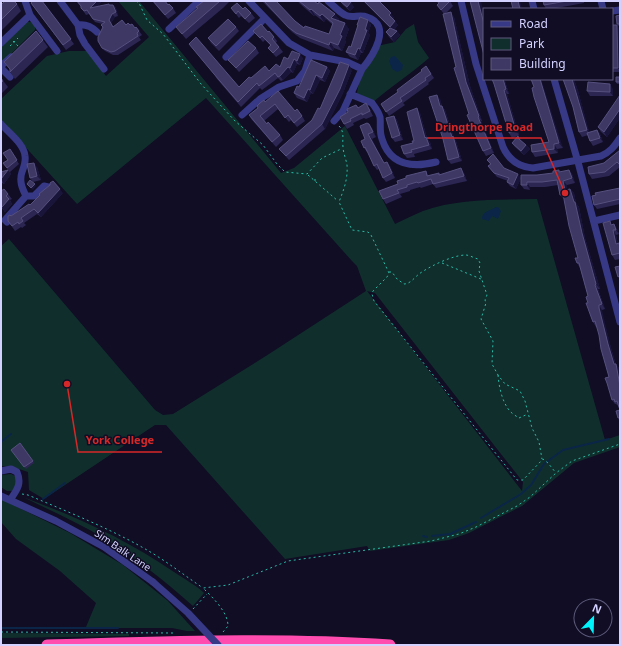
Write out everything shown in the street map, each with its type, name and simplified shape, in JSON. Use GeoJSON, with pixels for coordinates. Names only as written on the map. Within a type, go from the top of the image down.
{"type":"FeatureCollection","features":[{"type":"Feature","properties":{"kind":"highway"},"geometry":{"type":"LineString","coordinates":[[48,645],[238,640],[330,641],[390,645]]}},
{"type":"Feature","properties":{"kind":"street"},"geometry":{"type":"LineString","coordinates":[[60,1],[78,25],[80,35],[85,44],[104,69]]}},
{"type":"Feature","properties":{"kind":"street"},"geometry":{"type":"LineString","coordinates":[[169,28],[199,1]]}},
{"type":"Feature","properties":{"kind":"street"},"geometry":{"type":"LineString","coordinates":[[249,1],[289,43],[310,55],[347,62],[362,68]]}},
{"type":"Feature","properties":{"kind":"street"},"geometry":{"type":"LineString","coordinates":[[328,1],[346,16],[368,17],[375,22],[380,31],[377,46],[369,60],[362,68],[343,111],[334,121]]}},
{"type":"Feature","properties":{"kind":"street"},"geometry":{"type":"LineString","coordinates":[[461,1],[476,64],[506,154],[514,162],[526,168],[539,168],[578,160],[607,153],[613,149],[620,138]]}},
{"type":"Feature","properties":{"kind":"street"},"geometry":{"type":"LineString","coordinates":[[27,2],[30,15],[37,31],[57,51]]}},
{"type":"Feature","properties":{"kind":"street"},"geometry":{"type":"LineString","coordinates":[[1,43],[30,15]]}},
{"type":"Feature","properties":{"kind":"street"},"geometry":{"type":"LineString","coordinates":[[226,57],[265,18]]}},
{"type":"Feature","properties":{"kind":"street"},"geometry":{"type":"LineString","coordinates":[[78,25],[87,26],[97,32]]}},
{"type":"Feature","properties":{"kind":"street"},"geometry":{"type":"LineString","coordinates":[[10,77],[1,67],[20,48]]}},
{"type":"Feature","properties":{"kind":"street"},"geometry":{"type":"LineString","coordinates":[[242,115],[260,99],[279,88],[297,81],[305,71],[310,55]]}},
{"type":"Feature","properties":{"kind":"street"},"geometry":{"type":"LineString","coordinates":[[554,80],[594,221],[617,292],[620,322]]}},
{"type":"Feature","properties":{"kind":"street"},"geometry":{"type":"LineString","coordinates":[[350,94],[372,103],[380,117],[379,128],[382,140],[396,160],[414,166],[436,162]]}},
{"type":"Feature","properties":{"kind":"street"},"geometry":{"type":"LineString","coordinates":[[1,124],[18,142],[24,151],[26,160],[21,183],[24,199]]}},
{"type":"Feature","properties":{"kind":"street"},"geometry":{"type":"LineString","coordinates":[[7,222],[5,220],[24,199],[34,196],[44,186],[48,187]]}},
{"type":"Feature","properties":{"kind":"street"},"geometry":{"type":"LineString","coordinates":[[594,221],[620,215]]}},
{"type":"Feature","properties":{"kind":"street"},"geometry":{"type":"LineString","coordinates":[[1,471],[11,469],[17,472],[20,478],[20,485],[10,500]]}},
{"type":"Feature","properties":{"kind":"street","name":"Sim Balk Lane"},"geometry":{"type":"LineString","coordinates":[[1,496],[56,521],[104,547],[152,582],[188,613],[218,645]]}},
{"type":"Feature","properties":{"kind":"path"},"geometry":{"type":"LineString","coordinates":[[136,1],[139,3],[147,20],[163,34],[201,84],[235,121],[263,145],[285,172],[307,174],[339,202],[352,230],[368,232],[371,235],[389,272],[392,272],[397,279],[404,284],[407,284],[420,273],[455,257],[466,255],[478,259],[480,263],[479,271],[487,295],[481,319],[493,341],[492,364],[505,384],[520,391],[532,428],[539,442],[543,459],[556,473]]}},
{"type":"Feature","properties":{"kind":"path"},"geometry":{"type":"LineString","coordinates":[[9,36],[20,48]]}},
{"type":"Feature","properties":{"kind":"path"},"geometry":{"type":"LineString","coordinates":[[10,46],[18,38]]}},
{"type":"Feature","properties":{"kind":"path"},"geometry":{"type":"LineString","coordinates":[[334,121],[342,131],[344,137],[342,149],[346,156],[346,184],[339,202]]}},
{"type":"Feature","properties":{"kind":"path"},"geometry":{"type":"LineString","coordinates":[[307,174],[322,158],[342,149]]}},
{"type":"Feature","properties":{"kind":"path"},"geometry":{"type":"LineString","coordinates":[[314,181],[318,180]]}},
{"type":"Feature","properties":{"kind":"path"},"geometry":{"type":"LineString","coordinates":[[441,263],[481,279]]}},
{"type":"Feature","properties":{"kind":"path"},"geometry":{"type":"LineString","coordinates":[[389,272],[387,277],[373,291],[372,294],[374,301],[517,480],[523,480],[543,459]]}},
{"type":"Feature","properties":{"kind":"path"},"geometry":{"type":"LineString","coordinates":[[498,375],[498,383],[503,400],[509,411],[519,418],[528,414]]}},
{"type":"Feature","properties":{"kind":"path"},"geometry":{"type":"LineString","coordinates":[[203,588],[228,585],[288,561],[431,541],[459,534],[488,522],[517,506],[530,497],[556,473],[572,461],[620,444]]}},
{"type":"Feature","properties":{"kind":"path"},"geometry":{"type":"LineString","coordinates":[[14,494],[28,495],[104,527],[147,550],[203,588],[228,620],[228,626],[224,631],[218,634]]}},
{"type":"Feature","properties":{"kind":"path"},"geometry":{"type":"LineString","coordinates":[[193,609],[208,593]]}},
{"type":"Feature","properties":{"kind":"path"},"geometry":{"type":"LineString","coordinates":[[1,632],[175,633]]}},
{"type":"Feature","properties":{"kind":"green space"},"geometry":{"type":"Polygon","coordinates":[[[118,1],[139,1],[281,173],[294,168],[345,126],[395,224],[423,211],[451,204],[479,200],[537,199],[605,440],[620,435],[620,447],[574,463],[522,506],[469,533],[449,540],[370,551],[367,546],[285,559],[166,425],[155,425],[44,499],[29,490],[28,472],[13,467],[1,466],[1,246],[9,239],[155,410],[163,415],[173,414],[366,291],[357,266],[206,98],[77,204],[1,120],[1,99],[47,56],[69,51],[87,51],[106,76],[149,37],[118,1]],[[367,291],[522,491],[523,482],[375,293],[367,291]]]}},
{"type":"Feature","properties":{"kind":"green space"},"geometry":{"type":"Polygon","coordinates":[[[26,22],[31,22],[35,26],[35,30],[5,60],[1,62],[1,46],[26,22]]]}},
{"type":"Feature","properties":{"kind":"green space"},"geometry":{"type":"Polygon","coordinates":[[[414,24],[418,42],[429,58],[372,103],[356,97],[362,69],[377,46],[395,42],[406,29],[414,24]]]}},
{"type":"Feature","properties":{"kind":"green space"},"geometry":{"type":"Polygon","coordinates":[[[11,474],[15,476],[18,483],[12,491],[7,491],[1,487],[1,475],[11,474]]]}},
{"type":"Feature","properties":{"kind":"green space"},"geometry":{"type":"Polygon","coordinates":[[[23,497],[82,521],[138,549],[204,593],[193,606],[172,587],[102,537],[83,526],[23,497]]]}},
{"type":"Feature","properties":{"kind":"green space"},"geometry":{"type":"Polygon","coordinates":[[[1,499],[70,533],[123,565],[168,601],[195,631],[172,628],[86,627],[96,603],[60,571],[16,539],[1,522],[1,499]]]}},
{"type":"Feature","properties":{"kind":"green space"},"geometry":{"type":"Polygon","coordinates":[[[1,633],[129,634],[129,636],[1,638],[1,633]]]}},
{"type":"Feature","properties":{"kind":"water"},"geometry":{"type":"Polygon","coordinates":[[[395,56],[403,65],[402,70],[397,72],[392,69],[389,61],[391,57],[395,56]]]}},
{"type":"Feature","properties":{"kind":"water"},"geometry":{"type":"Polygon","coordinates":[[[498,207],[501,211],[498,219],[492,216],[489,221],[482,219],[483,214],[498,207]]]}},
{"type":"Feature","properties":{"kind":"building"},"geometry":{"type":"Polygon","coordinates":[[[5,1],[14,1],[17,4],[1,20],[1,5],[5,1]]]}},
{"type":"Feature","properties":{"kind":"building"},"geometry":{"type":"Polygon","coordinates":[[[33,1],[42,1],[71,39],[63,45],[31,3],[33,1]]]}},
{"type":"Feature","properties":{"kind":"building"},"geometry":{"type":"Polygon","coordinates":[[[77,1],[97,1],[90,8],[109,4],[113,5],[116,12],[112,14],[109,20],[113,27],[122,20],[126,25],[128,23],[130,25],[132,24],[135,28],[136,27],[139,31],[137,33],[138,36],[115,51],[111,52],[102,48],[98,41],[98,37],[103,27],[101,25],[105,22],[93,19],[87,10],[84,11],[81,8],[77,1]]]}},
{"type":"Feature","properties":{"kind":"building"},"geometry":{"type":"Polygon","coordinates":[[[153,1],[165,1],[173,8],[165,15],[153,1]]]}},
{"type":"Feature","properties":{"kind":"building"},"geometry":{"type":"Polygon","coordinates":[[[204,1],[220,1],[182,34],[176,27],[204,1]]]}},
{"type":"Feature","properties":{"kind":"building"},"geometry":{"type":"Polygon","coordinates":[[[264,1],[276,1],[295,21],[304,28],[305,26],[329,34],[333,23],[322,14],[320,16],[311,9],[310,10],[299,1],[314,1],[318,4],[319,2],[335,14],[331,18],[345,23],[338,45],[330,42],[329,45],[296,33],[288,27],[264,1]]]}},
{"type":"Feature","properties":{"kind":"building"},"geometry":{"type":"Polygon","coordinates":[[[340,1],[349,1],[351,2],[347,7],[340,1]]]}},
{"type":"Feature","properties":{"kind":"building"},"geometry":{"type":"Polygon","coordinates":[[[364,1],[379,1],[391,13],[389,15],[395,21],[390,27],[364,1]]]}},
{"type":"Feature","properties":{"kind":"building"},"geometry":{"type":"Polygon","coordinates":[[[438,1],[450,1],[441,10],[437,5],[439,3],[438,1]]]}},
{"type":"Feature","properties":{"kind":"building"},"geometry":{"type":"Polygon","coordinates":[[[470,1],[478,1],[483,20],[483,51],[470,1]]]}},
{"type":"Feature","properties":{"kind":"building"},"geometry":{"type":"Polygon","coordinates":[[[511,1],[518,1],[520,8],[513,8],[511,1]]]}},
{"type":"Feature","properties":{"kind":"building"},"geometry":{"type":"Polygon","coordinates":[[[543,1],[567,1],[544,5],[543,1]]]}},
{"type":"Feature","properties":{"kind":"building"},"geometry":{"type":"Polygon","coordinates":[[[237,3],[243,9],[245,7],[251,13],[245,19],[238,11],[236,14],[231,8],[237,3]]]}},
{"type":"Feature","properties":{"kind":"building"},"geometry":{"type":"Polygon","coordinates":[[[451,12],[466,82],[491,148],[483,151],[467,115],[469,114],[454,68],[456,67],[443,14],[451,12]]]}},
{"type":"Feature","properties":{"kind":"building"},"geometry":{"type":"Polygon","coordinates":[[[620,15],[620,24],[617,24],[616,16],[620,15]]]}},
{"type":"Feature","properties":{"kind":"building"},"geometry":{"type":"Polygon","coordinates":[[[360,17],[368,20],[365,30],[367,30],[360,49],[358,48],[355,55],[346,52],[349,46],[351,47],[360,17]]]}},
{"type":"Feature","properties":{"kind":"building"},"geometry":{"type":"Polygon","coordinates":[[[228,19],[236,27],[216,46],[208,38],[228,19]]]}},
{"type":"Feature","properties":{"kind":"building"},"geometry":{"type":"Polygon","coordinates":[[[261,24],[274,37],[272,39],[279,47],[273,53],[268,48],[271,45],[262,36],[260,38],[253,31],[261,24]]]}},
{"type":"Feature","properties":{"kind":"building"},"geometry":{"type":"Polygon","coordinates":[[[613,25],[617,25],[618,68],[613,68],[613,25]]]}},
{"type":"Feature","properties":{"kind":"building"},"geometry":{"type":"Polygon","coordinates":[[[390,28],[397,31],[391,37],[386,32],[390,28]]]}},
{"type":"Feature","properties":{"kind":"building"},"geometry":{"type":"Polygon","coordinates":[[[36,31],[43,40],[10,72],[10,69],[4,62],[36,31]]]}},
{"type":"Feature","properties":{"kind":"building"},"geometry":{"type":"Polygon","coordinates":[[[196,37],[239,87],[249,77],[251,78],[265,66],[269,71],[276,64],[280,67],[284,57],[288,59],[292,51],[300,54],[297,61],[294,59],[290,68],[288,67],[280,76],[278,77],[275,73],[259,86],[257,83],[238,102],[189,44],[196,37]]]}},
{"type":"Feature","properties":{"kind":"building"},"geometry":{"type":"Polygon","coordinates":[[[248,41],[256,48],[236,68],[228,60],[248,41]]]}},
{"type":"Feature","properties":{"kind":"building"},"geometry":{"type":"Polygon","coordinates":[[[311,60],[327,67],[322,78],[316,75],[310,90],[308,89],[304,98],[294,93],[297,86],[299,87],[311,60]]]}},
{"type":"Feature","properties":{"kind":"building"},"geometry":{"type":"Polygon","coordinates":[[[340,62],[349,65],[340,89],[322,124],[286,156],[279,149],[312,120],[318,108],[320,109],[340,62]]]}},
{"type":"Feature","properties":{"kind":"building"},"geometry":{"type":"Polygon","coordinates":[[[426,66],[431,74],[425,78],[426,80],[400,98],[402,101],[386,112],[381,104],[398,92],[397,90],[422,71],[421,70],[426,66]]]}},
{"type":"Feature","properties":{"kind":"building"},"geometry":{"type":"Polygon","coordinates":[[[616,77],[620,77],[620,82],[616,82],[616,77]]]}},
{"type":"Feature","properties":{"kind":"building"},"geometry":{"type":"Polygon","coordinates":[[[492,80],[503,80],[506,89],[504,90],[516,131],[509,133],[492,80]]]}},
{"type":"Feature","properties":{"kind":"building"},"geometry":{"type":"Polygon","coordinates":[[[531,80],[540,80],[559,143],[554,144],[554,149],[532,152],[531,145],[549,142],[534,97],[532,88],[534,87],[531,80]]]}},
{"type":"Feature","properties":{"kind":"building"},"geometry":{"type":"Polygon","coordinates":[[[563,80],[572,80],[587,130],[579,132],[573,107],[563,80]]]}},
{"type":"Feature","properties":{"kind":"building"},"geometry":{"type":"Polygon","coordinates":[[[588,82],[610,84],[610,92],[587,91],[588,82]]]}},
{"type":"Feature","properties":{"kind":"building"},"geometry":{"type":"Polygon","coordinates":[[[278,91],[295,111],[297,109],[302,116],[294,123],[288,115],[285,118],[275,104],[260,116],[280,135],[272,142],[249,115],[258,108],[257,106],[260,103],[264,100],[265,102],[278,91]]]}},
{"type":"Feature","properties":{"kind":"building"},"geometry":{"type":"Polygon","coordinates":[[[437,95],[452,137],[453,136],[459,157],[448,160],[443,139],[429,97],[437,95]]]}},
{"type":"Feature","properties":{"kind":"building"},"geometry":{"type":"Polygon","coordinates":[[[620,95],[620,109],[604,132],[598,127],[620,95]]]}},
{"type":"Feature","properties":{"kind":"building"},"geometry":{"type":"Polygon","coordinates":[[[366,103],[370,111],[350,119],[351,121],[344,124],[340,117],[348,112],[347,109],[356,105],[358,108],[366,103]]]}},
{"type":"Feature","properties":{"kind":"building"},"geometry":{"type":"Polygon","coordinates":[[[417,108],[425,138],[426,137],[429,145],[411,150],[412,152],[404,154],[401,146],[413,143],[412,141],[414,141],[407,112],[417,108]]]}},
{"type":"Feature","properties":{"kind":"building"},"geometry":{"type":"Polygon","coordinates":[[[394,116],[400,135],[392,138],[386,118],[394,116]]]}},
{"type":"Feature","properties":{"kind":"building"},"geometry":{"type":"Polygon","coordinates":[[[367,123],[373,132],[368,134],[384,163],[387,162],[392,173],[383,178],[377,164],[374,166],[361,141],[365,139],[360,126],[367,123]]]}},
{"type":"Feature","properties":{"kind":"building"},"geometry":{"type":"Polygon","coordinates":[[[597,130],[600,138],[590,141],[587,133],[597,130]]]}},
{"type":"Feature","properties":{"kind":"building"},"geometry":{"type":"Polygon","coordinates":[[[518,136],[519,139],[526,145],[521,151],[512,143],[518,136]]]}},
{"type":"Feature","properties":{"kind":"building"},"geometry":{"type":"Polygon","coordinates":[[[10,149],[17,160],[7,168],[3,163],[8,160],[3,153],[10,149]]]}},
{"type":"Feature","properties":{"kind":"building"},"geometry":{"type":"Polygon","coordinates":[[[620,150],[619,164],[617,162],[605,172],[589,174],[588,167],[604,163],[620,150]]]}},
{"type":"Feature","properties":{"kind":"building"},"geometry":{"type":"Polygon","coordinates":[[[493,154],[504,168],[518,174],[513,185],[507,182],[509,178],[494,173],[488,166],[491,164],[487,160],[493,154]]]}},
{"type":"Feature","properties":{"kind":"building"},"geometry":{"type":"Polygon","coordinates":[[[34,163],[37,176],[30,178],[27,164],[34,163]]]}},
{"type":"Feature","properties":{"kind":"building"},"geometry":{"type":"Polygon","coordinates":[[[461,168],[464,176],[433,184],[431,179],[417,182],[397,190],[399,193],[383,199],[379,191],[398,184],[397,181],[406,178],[406,176],[426,171],[427,176],[439,173],[439,175],[461,168]]]}},
{"type":"Feature","properties":{"kind":"building"},"geometry":{"type":"Polygon","coordinates":[[[8,170],[1,179],[1,172],[8,170]]]}},
{"type":"Feature","properties":{"kind":"building"},"geometry":{"type":"Polygon","coordinates":[[[559,170],[559,172],[569,170],[572,178],[563,181],[565,190],[570,189],[575,202],[596,284],[595,285],[602,304],[599,305],[599,308],[614,364],[616,364],[620,386],[620,410],[617,401],[615,402],[614,399],[612,400],[605,378],[609,377],[601,349],[599,335],[595,321],[593,322],[586,303],[588,303],[586,297],[588,296],[579,263],[577,263],[575,258],[578,258],[569,226],[563,194],[560,195],[557,180],[527,182],[527,185],[521,185],[521,175],[553,173],[553,171],[559,170]]]}},
{"type":"Feature","properties":{"kind":"building"},"geometry":{"type":"Polygon","coordinates":[[[30,180],[35,184],[31,188],[27,184],[30,180]]]}},
{"type":"Feature","properties":{"kind":"building"},"geometry":{"type":"Polygon","coordinates":[[[53,181],[60,189],[38,213],[34,209],[21,218],[23,221],[12,226],[8,221],[8,216],[11,216],[29,204],[30,205],[53,181]]]}},
{"type":"Feature","properties":{"kind":"building"},"geometry":{"type":"Polygon","coordinates":[[[620,188],[620,199],[594,205],[592,196],[596,195],[595,193],[620,188]]]}},
{"type":"Feature","properties":{"kind":"building"},"geometry":{"type":"Polygon","coordinates":[[[4,189],[8,194],[6,196],[9,199],[1,207],[1,191],[4,189]]]}},
{"type":"Feature","properties":{"kind":"building"},"geometry":{"type":"Polygon","coordinates":[[[610,221],[611,225],[614,224],[616,230],[613,230],[616,244],[619,243],[620,248],[620,253],[612,255],[603,223],[610,221]]]}},
{"type":"Feature","properties":{"kind":"building"},"geometry":{"type":"Polygon","coordinates":[[[620,266],[620,276],[618,277],[615,267],[620,266]]]}},
{"type":"Feature","properties":{"kind":"building"},"geometry":{"type":"Polygon","coordinates":[[[620,410],[620,417],[618,418],[616,411],[620,410]]]}},
{"type":"Feature","properties":{"kind":"building"},"geometry":{"type":"Polygon","coordinates":[[[20,443],[33,461],[24,467],[11,450],[20,443]]]}},
{"type":"Feature","properties":{"kind":"waterway"},"geometry":{"type":"LineString","coordinates":[[1,442],[11,434]]}},
{"type":"Feature","properties":{"kind":"waterway"},"geometry":{"type":"LineString","coordinates":[[481,518],[521,494],[531,485],[544,464],[563,450],[609,439]]}},
{"type":"Feature","properties":{"kind":"waterway"},"geometry":{"type":"LineString","coordinates":[[43,499],[65,483]]}},
{"type":"Feature","properties":{"kind":"waterway"},"geometry":{"type":"LineString","coordinates":[[432,536],[450,534],[476,522]]}},
{"type":"Feature","properties":{"kind":"waterway"},"geometry":{"type":"LineString","coordinates":[[423,536],[427,537]]}},
{"type":"Feature","properties":{"kind":"waterway"},"geometry":{"type":"LineString","coordinates":[[1,628],[118,628]]}},
{"type":"Feature","properties":{"kind":"place","name":"Dringthorpe Road"},"geometry":{"type":"Point","coordinates":[565,193]}},
{"type":"Feature","properties":{"kind":"place","name":"York College"},"geometry":{"type":"Point","coordinates":[67,384]}}]}
